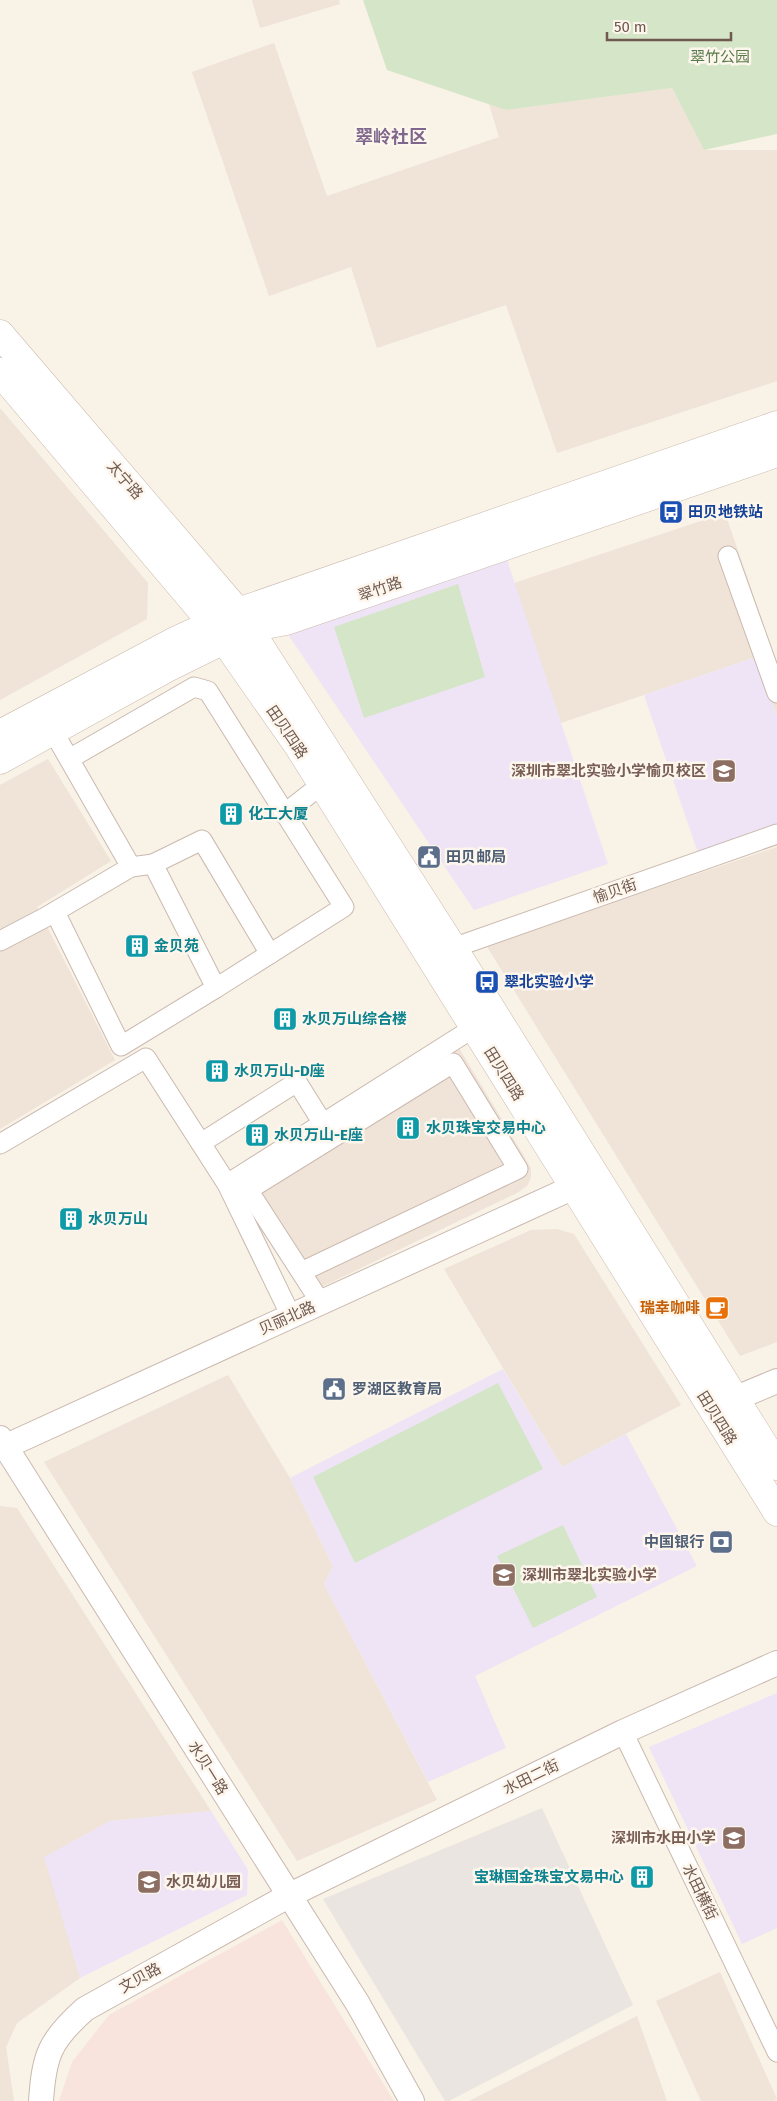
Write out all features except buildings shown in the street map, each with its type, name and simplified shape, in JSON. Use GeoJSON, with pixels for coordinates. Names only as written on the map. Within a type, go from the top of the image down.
{"type":"FeatureCollection","features":[{"type":"Feature","properties":{"kind":"main road","name":"太宁路"},"geometry":{"type":"LineString","coordinates":[[0,334],[231,626]]}},
{"type":"Feature","properties":{"kind":"main road","name":"太宁路"},"geometry":{"type":"LineString","coordinates":[[0,372],[231,626]]}},
{"type":"Feature","properties":{"kind":"main road","name":"翠竹路"},"geometry":{"type":"LineString","coordinates":[[0,734],[173,642],[231,626],[777,425]]}},
{"type":"Feature","properties":{"kind":"main road","name":"翠竹路"},"geometry":{"type":"LineString","coordinates":[[0,760],[167,668],[231,626],[286,621],[777,453]]}},
{"type":"Feature","properties":{"kind":"main road","name":"田贝四路"},"geometry":{"type":"LineString","coordinates":[[231,626],[308,741],[453,948],[777,1466]]}},
{"type":"Feature","properties":{"kind":"main road","name":"田贝四路"},"geometry":{"type":"LineString","coordinates":[[308,741],[321,785],[475,1027],[777,1512]]}},
{"type":"Feature","properties":{"kind":"street"},"geometry":{"type":"LineString","coordinates":[[728,556],[777,693]]}},
{"type":"Feature","properties":{"kind":"street"},"geometry":{"type":"LineString","coordinates":[[55,912],[121,1046],[344,907],[208,692],[194,687],[69,759]]}},
{"type":"Feature","properties":{"kind":"street"},"geometry":{"type":"LineString","coordinates":[[53,731],[132,866]]}},
{"type":"Feature","properties":{"kind":"street"},"geometry":{"type":"LineString","coordinates":[[284,814],[321,785]]}},
{"type":"Feature","properties":{"kind":"street","name":"愉贝街"},"geometry":{"type":"LineString","coordinates":[[453,948],[777,834]]}},
{"type":"Feature","properties":{"kind":"street"},"geometry":{"type":"LineString","coordinates":[[0,941],[55,912],[132,866],[153,864],[202,840],[270,954]]}},
{"type":"Feature","properties":{"kind":"street"},"geometry":{"type":"LineString","coordinates":[[153,864],[216,988]]}},
{"type":"Feature","properties":{"kind":"street"},"geometry":{"type":"LineString","coordinates":[[227,1184],[322,1122],[475,1027]]}},
{"type":"Feature","properties":{"kind":"street"},"geometry":{"type":"LineString","coordinates":[[0,1144],[146,1058],[227,1184],[291,1316]]}},
{"type":"Feature","properties":{"kind":"street"},"geometry":{"type":"LineString","coordinates":[[301,1272],[518,1169],[453,1063],[248,1190],[321,1303]]}},
{"type":"Feature","properties":{"kind":"street"},"geometry":{"type":"LineString","coordinates":[[201,1143],[297,1082],[322,1122]]}},
{"type":"Feature","properties":{"kind":"street","name":"贝丽北路"},"geometry":{"type":"LineString","coordinates":[[2,1444],[321,1303],[574,1187]]}},
{"type":"Feature","properties":{"kind":"street"},"geometry":{"type":"LineString","coordinates":[[734,1398],[777,1381]]}},
{"type":"Feature","properties":{"kind":"street","name":"水贝一路"},"geometry":{"type":"LineString","coordinates":[[2,1444],[358,2004],[412,2101]]}},
{"type":"Feature","properties":{"kind":"street","name":"水田二街"},"geometry":{"type":"LineString","coordinates":[[288,1896],[623,1732],[777,1663]]}},
{"type":"Feature","properties":{"kind":"street","name":"水田横街"},"geometry":{"type":"LineString","coordinates":[[623,1732],[777,2052]]}},
{"type":"Feature","properties":{"kind":"street","name":"文贝路"},"geometry":{"type":"LineString","coordinates":[[41,2101],[43,2069],[51,2047],[66,2025],[85,2009],[288,1896]]}},
{"type":"Feature","properties":{"kind":"shaded area"},"geometry":{"type":"Polygon","coordinates":[[[252,0],[339,0],[340,4],[260,28],[252,0]]]}},
{"type":"Feature","properties":{"kind":"shaded area"},"geometry":{"type":"Polygon","coordinates":[[[274,43],[327,196],[499,137],[489,104],[506,110],[672,88],[704,150],[777,150],[777,381],[557,453],[506,305],[377,348],[351,267],[269,296],[192,72],[274,43]]]}},
{"type":"Feature","properties":{"kind":"shaded area"},"geometry":{"type":"Polygon","coordinates":[[[0,408],[148,583],[147,619],[0,700],[0,408]]]}},
{"type":"Feature","properties":{"kind":"shaded area"},"geometry":{"type":"Polygon","coordinates":[[[725,513],[777,663],[777,716],[756,657],[561,723],[514,583],[725,513]]]}},
{"type":"Feature","properties":{"kind":"shaded area"},"geometry":{"type":"Polygon","coordinates":[[[507,560],[608,864],[474,910],[287,633],[507,560]]]}},
{"type":"Feature","properties":{"kind":"shaded area","name":"深圳市翠北实验小学愉贝校区"},"geometry":{"type":"Polygon","coordinates":[[[756,657],[777,716],[777,827],[698,853],[644,695],[756,657]]]}},
{"type":"Feature","properties":{"kind":"shaded area"},"geometry":{"type":"Polygon","coordinates":[[[48,759],[111,861],[37,907],[115,1060],[0,1129],[0,785],[48,759]]]}},
{"type":"Feature","properties":{"kind":"shaded area"},"geometry":{"type":"Polygon","coordinates":[[[777,847],[777,1342],[740,1356],[486,945],[777,847]]]}},
{"type":"Feature","properties":{"kind":"shaded area"},"geometry":{"type":"Polygon","coordinates":[[[459,1048],[531,1168],[531,1178],[527,1186],[517,1193],[307,1294],[238,1186],[459,1048]]]}},
{"type":"Feature","properties":{"kind":"shaded area"},"geometry":{"type":"Polygon","coordinates":[[[557,1229],[574,1234],[681,1405],[562,1467],[444,1269],[531,1230],[557,1229]]]}},
{"type":"Feature","properties":{"kind":"shaded area","name":"深圳市翠北实验小学"},"geometry":{"type":"Polygon","coordinates":[[[503,1369],[562,1467],[626,1434],[697,1566],[475,1676],[506,1748],[428,1782],[324,1584],[333,1566],[290,1478],[503,1369]]]}},
{"type":"Feature","properties":{"kind":"shaded area"},"geometry":{"type":"Polygon","coordinates":[[[228,1375],[290,1478],[333,1566],[324,1584],[437,1800],[297,1861],[44,1462],[228,1375]]]}},
{"type":"Feature","properties":{"kind":"shaded area"},"geometry":{"type":"Polygon","coordinates":[[[0,1506],[17,1508],[211,1811],[110,1821],[45,1857],[80,1978],[17,2023],[6,2047],[14,2101],[0,2101],[0,1506]]]}},
{"type":"Feature","properties":{"kind":"shaded area","name":"深圳市水田小学"},"geometry":{"type":"Polygon","coordinates":[[[777,1693],[777,1928],[742,1944],[649,1747],[777,1693]]]}},
{"type":"Feature","properties":{"kind":"shaded area"},"geometry":{"type":"Polygon","coordinates":[[[542,1808],[633,2005],[449,2101],[445,2101],[323,1899],[542,1808]]]}},
{"type":"Feature","properties":{"kind":"shaded area","name":"水贝幼儿园"},"geometry":{"type":"Polygon","coordinates":[[[211,1811],[248,1870],[247,1895],[80,1978],[44,1857],[110,1821],[211,1811]]]}},
{"type":"Feature","properties":{"kind":"shaded area"},"geometry":{"type":"Polygon","coordinates":[[[282,1920],[394,2101],[59,2101],[72,2062],[109,2015],[282,1920]]]}},
{"type":"Feature","properties":{"kind":"shaded area"},"geometry":{"type":"Polygon","coordinates":[[[720,1972],[777,2099],[774,2101],[701,2101],[656,2001],[720,1972]]]}},
{"type":"Feature","properties":{"kind":"shaded area"},"geometry":{"type":"Polygon","coordinates":[[[637,2016],[667,2101],[469,2101],[637,2016]]]}},
{"type":"Feature","properties":{"kind":"green space","name":"翠竹公园"},"geometry":{"type":"Polygon","coordinates":[[[363,0],[777,0],[777,134],[704,150],[672,88],[506,110],[387,70],[363,0]]]}},
{"type":"Feature","properties":{"kind":"green space"},"geometry":{"type":"Polygon","coordinates":[[[458,584],[485,677],[364,718],[334,627],[458,584]]]}},
{"type":"Feature","properties":{"kind":"green space"},"geometry":{"type":"Polygon","coordinates":[[[498,1383],[543,1469],[355,1563],[313,1477],[498,1383]]]}},
{"type":"Feature","properties":{"kind":"green space"},"geometry":{"type":"Polygon","coordinates":[[[563,1525],[597,1597],[533,1628],[497,1556],[563,1525]]]}},
{"type":"Feature","properties":{"kind":"place","name":"田贝地铁站"},"geometry":{"type":"Point","coordinates":[671,512]}},
{"type":"Feature","properties":{"kind":"place","name":"深圳市翠北实验小学愉贝校区"},"geometry":{"type":"Point","coordinates":[724,771]}},
{"type":"Feature","properties":{"kind":"place","name":"化工大厦"},"geometry":{"type":"Point","coordinates":[231,814]}},
{"type":"Feature","properties":{"kind":"place","name":"田贝邮局"},"geometry":{"type":"Point","coordinates":[429,857]}},
{"type":"Feature","properties":{"kind":"place","name":"金贝苑"},"geometry":{"type":"Point","coordinates":[137,946]}},
{"type":"Feature","properties":{"kind":"place","name":"翠北实验小学"},"geometry":{"type":"Point","coordinates":[487,982]}},
{"type":"Feature","properties":{"kind":"place","name":"水贝万山综合楼"},"geometry":{"type":"Point","coordinates":[285,1019]}},
{"type":"Feature","properties":{"kind":"place","name":"水贝万山-D座"},"geometry":{"type":"Point","coordinates":[217,1071]}},
{"type":"Feature","properties":{"kind":"place","name":"水贝珠宝交易中心"},"geometry":{"type":"Point","coordinates":[408,1128]}},
{"type":"Feature","properties":{"kind":"place","name":"水贝万山-E座"},"geometry":{"type":"Point","coordinates":[257,1135]}},
{"type":"Feature","properties":{"kind":"place","name":"水贝万山"},"geometry":{"type":"Point","coordinates":[71,1219]}},
{"type":"Feature","properties":{"kind":"place","name":"瑞幸咖啡"},"geometry":{"type":"Point","coordinates":[717,1308]}},
{"type":"Feature","properties":{"kind":"place","name":"罗湖区教育局"},"geometry":{"type":"Point","coordinates":[334,1389]}},
{"type":"Feature","properties":{"kind":"place","name":"中国银行"},"geometry":{"type":"Point","coordinates":[721,1542]}},
{"type":"Feature","properties":{"kind":"place","name":"深圳市翠北实验小学"},"geometry":{"type":"Point","coordinates":[504,1575]}},
{"type":"Feature","properties":{"kind":"place","name":"深圳市水田小学"},"geometry":{"type":"Point","coordinates":[734,1838]}},
{"type":"Feature","properties":{"kind":"place","name":"宝琳国金珠宝文易中心"},"geometry":{"type":"Point","coordinates":[642,1877]}},
{"type":"Feature","properties":{"kind":"place","name":"水贝幼儿园"},"geometry":{"type":"Point","coordinates":[149,1882]}},
{"type":"Feature","properties":{"kind":"district","name":"翠岭社区"},"geometry":{"type":"Point","coordinates":[391,137]}}]}
